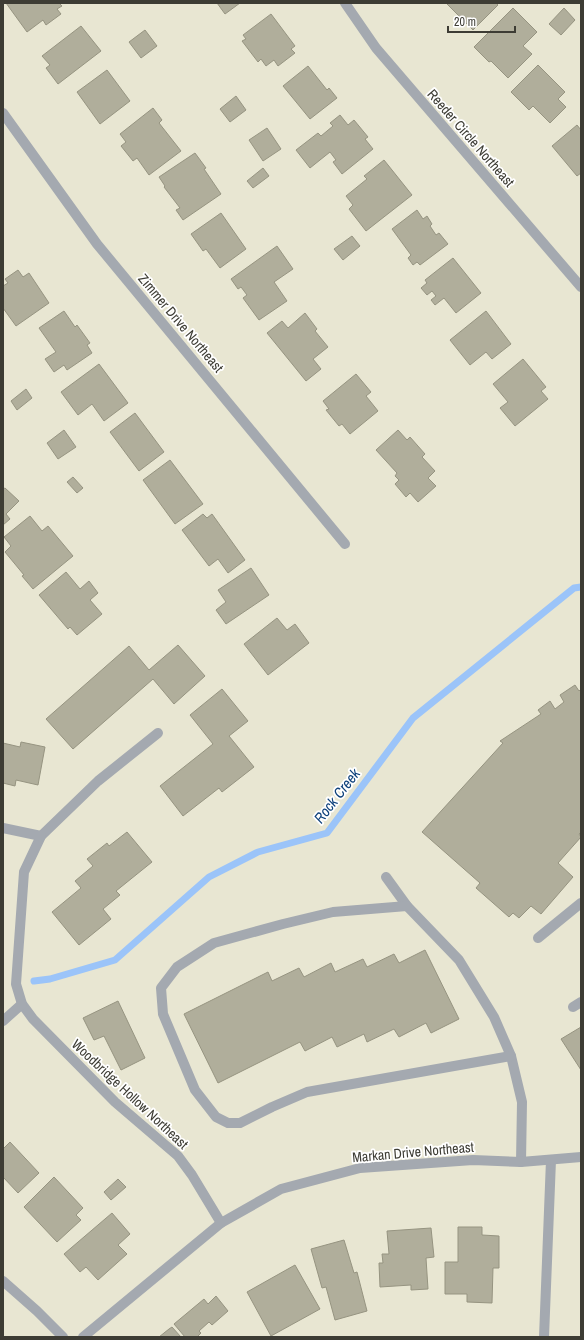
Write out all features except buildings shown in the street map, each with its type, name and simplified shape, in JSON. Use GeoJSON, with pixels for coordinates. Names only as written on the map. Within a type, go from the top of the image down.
{"type":"FeatureCollection","features":[{"type":"Feature","properties":{"kind":"street","name":"Reeder Circle Northeast"},"geometry":{"type":"LineString","coordinates":[[345,3],[376,48],[581,287]]}},
{"type":"Feature","properties":{"kind":"street","name":"Zimmer Drive Northeast"},"geometry":{"type":"LineString","coordinates":[[3,113],[97,244],[345,544]]}},
{"type":"Feature","properties":{"kind":"street","name":"Woodbridge Hollow Northeast"},"geometry":{"type":"LineString","coordinates":[[158,733],[98,781],[41,836],[24,872],[20,950],[16,984],[22,1004],[32,1019],[115,1102],[178,1156],[192,1175],[221,1223]]}},
{"type":"Feature","properties":{"kind":"street"},"geometry":{"type":"LineString","coordinates":[[3,828],[41,836]]}},
{"type":"Feature","properties":{"kind":"street"},"geometry":{"type":"LineString","coordinates":[[386,878],[407,906],[459,960],[494,1017],[511,1056],[522,1102],[521,1162]]}},
{"type":"Feature","properties":{"kind":"street"},"geometry":{"type":"LineString","coordinates":[[538,938],[581,903]]}},
{"type":"Feature","properties":{"kind":"street"},"geometry":{"type":"LineString","coordinates":[[407,906],[333,912],[283,924],[214,943],[177,967],[161,988],[163,1014],[195,1090],[216,1117],[228,1123],[240,1123],[307,1092],[511,1056]]}},
{"type":"Feature","properties":{"kind":"street"},"geometry":{"type":"LineString","coordinates":[[3,1021],[22,1004]]}},
{"type":"Feature","properties":{"kind":"street","name":"Markan Drive Northeast"},"geometry":{"type":"LineString","coordinates":[[83,1337],[221,1223],[280,1189],[360,1168],[472,1160],[521,1162],[581,1157]]}},
{"type":"Feature","properties":{"kind":"street"},"geometry":{"type":"LineString","coordinates":[[544,1337],[551,1160]]}},
{"type":"Feature","properties":{"kind":"street"},"geometry":{"type":"LineString","coordinates":[[3,1281],[63,1337]]}},
{"type":"Feature","properties":{"kind":"waterway","name":"Rock Creek"},"geometry":{"type":"LineString","coordinates":[[34,981],[50,979],[115,960],[209,877],[258,852],[327,833],[413,718],[574,588],[581,587]]}}]}
